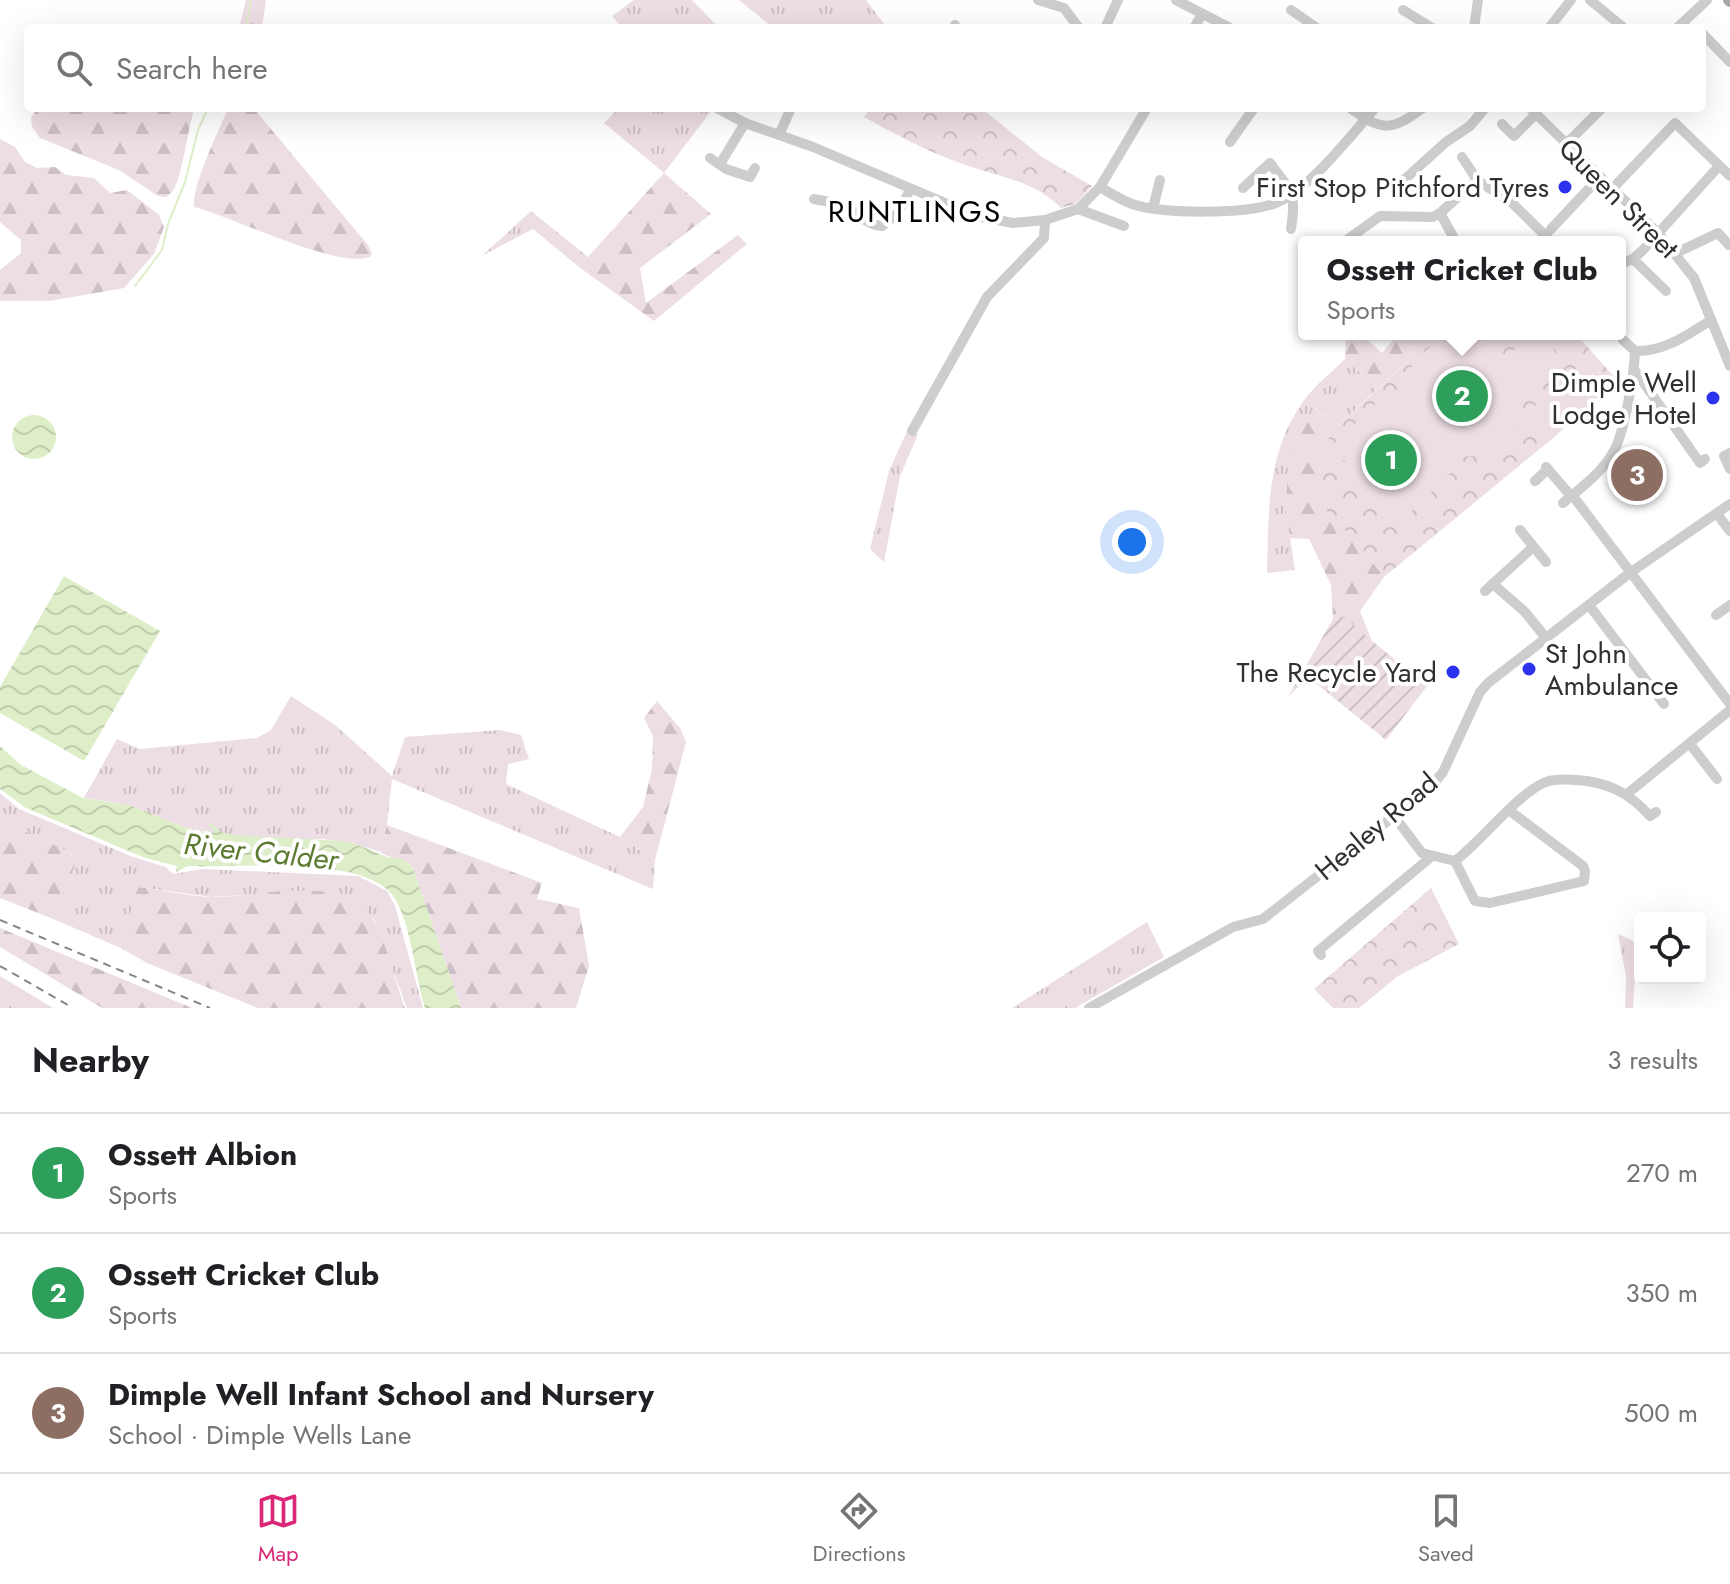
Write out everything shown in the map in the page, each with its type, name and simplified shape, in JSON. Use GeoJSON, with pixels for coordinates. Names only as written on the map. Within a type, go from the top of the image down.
{"type":"FeatureCollection","features":[{"type":"Feature","properties":{"kind":"street"},"geometry":{"type":"LineString","coordinates":[[1038,0],[1064,8],[1076,24]]}},
{"type":"Feature","properties":{"kind":"street"},"geometry":{"type":"LineString","coordinates":[[1107,24],[1118,0]]}},
{"type":"Feature","properties":{"kind":"street"},"geometry":{"type":"LineString","coordinates":[[1475,24],[1478,0]]}},
{"type":"Feature","properties":{"kind":"street"},"geometry":{"type":"LineString","coordinates":[[1552,24],[1571,0]]}},
{"type":"Feature","properties":{"kind":"street"},"geometry":{"type":"LineString","coordinates":[[1590,0],[1619,24]]}},
{"type":"Feature","properties":{"kind":"street"},"geometry":{"type":"LineString","coordinates":[[1681,24],[1707,0]]}},
{"type":"Feature","properties":{"kind":"street"},"geometry":{"type":"LineString","coordinates":[[1178,1],[1222,24]]}},
{"type":"Feature","properties":{"kind":"street"},"geometry":{"type":"LineString","coordinates":[[1291,10],[1311,24]]}},
{"type":"Feature","properties":{"kind":"street"},"geometry":{"type":"LineString","coordinates":[[1403,10],[1426,24]]}},
{"type":"Feature","properties":{"kind":"street"},"geometry":{"type":"LineString","coordinates":[[1196,24],[1202,14]]}},
{"type":"Feature","properties":{"kind":"street"},"geometry":{"type":"LineString","coordinates":[[1686,18],[1693,24]]}},
{"type":"Feature","properties":{"kind":"street"},"geometry":{"type":"LineString","coordinates":[[1706,37],[1730,62]]}},
{"type":"Feature","properties":{"kind":"street"},"geometry":{"type":"LineString","coordinates":[[732,112],[745,123],[813,147],[910,190],[998,222],[1045,220],[1078,209],[1100,187],[1145,112]]}},
{"type":"Feature","properties":{"kind":"street"},"geometry":{"type":"LineString","coordinates":[[779,135],[789,112]]}},
{"type":"Feature","properties":{"kind":"street"},"geometry":{"type":"LineString","coordinates":[[1230,142],[1251,112]]}},
{"type":"Feature","properties":{"kind":"street"},"geometry":{"type":"LineString","coordinates":[[1355,112],[1377,125],[1390,127],[1399,125],[1417,112]]}},
{"type":"Feature","properties":{"kind":"street"},"geometry":{"type":"LineString","coordinates":[[1100,187],[1126,202],[1153,208],[1235,210],[1271,204],[1293,193],[1371,112]]}},
{"type":"Feature","properties":{"kind":"street"},"geometry":{"type":"LineString","coordinates":[[1404,180],[1446,142],[1470,126],[1482,112]]}},
{"type":"Feature","properties":{"kind":"street"},"geometry":{"type":"LineString","coordinates":[[1502,124],[1514,136],[1532,112]]}},
{"type":"Feature","properties":{"kind":"street","name":"Queen Street"},"geometry":{"type":"LineString","coordinates":[[1534,112],[1676,253],[1694,278],[1729,359]]}},
{"type":"Feature","properties":{"kind":"street"},"geometry":{"type":"LineString","coordinates":[[1566,144],[1598,112]]}},
{"type":"Feature","properties":{"kind":"street"},"geometry":{"type":"LineString","coordinates":[[745,123],[715,161],[726,169],[753,177]]}},
{"type":"Feature","properties":{"kind":"street"},"geometry":{"type":"LineString","coordinates":[[1612,189],[1675,123],[1730,176]]}},
{"type":"Feature","properties":{"kind":"street"},"geometry":{"type":"LineString","coordinates":[[1462,157],[1477,180],[1511,202],[1546,236]]}},
{"type":"Feature","properties":{"kind":"street"},"geometry":{"type":"LineString","coordinates":[[1243,188],[1270,163],[1293,193],[1295,205],[1291,229]]}},
{"type":"Feature","properties":{"kind":"street"},"geometry":{"type":"LineString","coordinates":[[1626,262],[1633,259],[1719,166]]}},
{"type":"Feature","properties":{"kind":"street"},"geometry":{"type":"LineString","coordinates":[[1551,229],[1599,178]]}},
{"type":"Feature","properties":{"kind":"street"},"geometry":{"type":"LineString","coordinates":[[1153,208],[1160,180]]}},
{"type":"Feature","properties":{"kind":"street"},"geometry":{"type":"LineString","coordinates":[[1352,236],[1380,216],[1433,217],[1477,180]]}},
{"type":"Feature","properties":{"kind":"street"},"geometry":{"type":"LineString","coordinates":[[814,199],[832,202],[847,208],[866,222],[882,226],[898,213],[910,190]]}},
{"type":"Feature","properties":{"kind":"street"},"geometry":{"type":"LineString","coordinates":[[1078,209],[1124,226]]}},
{"type":"Feature","properties":{"kind":"street"},"geometry":{"type":"LineString","coordinates":[[1440,213],[1453,236]]}},
{"type":"Feature","properties":{"kind":"street"},"geometry":{"type":"LineString","coordinates":[[912,431],[987,297],[1044,238],[1045,220]]}},
{"type":"Feature","properties":{"kind":"street"},"geometry":{"type":"LineString","coordinates":[[1676,253],[1718,233],[1729,245]]}},
{"type":"Feature","properties":{"kind":"street"},"geometry":{"type":"LineString","coordinates":[[1633,259],[1666,291]]}},
{"type":"Feature","properties":{"kind":"street"},"geometry":{"type":"LineString","coordinates":[[1623,340],[1635,351],[1651,350],[1672,343],[1711,320]]}},
{"type":"Feature","properties":{"kind":"street"},"geometry":{"type":"LineString","coordinates":[[1570,500],[1615,450],[1634,369],[1635,351]]}},
{"type":"Feature","properties":{"kind":"street"},"geometry":{"type":"LineString","coordinates":[[1634,369],[1700,463],[1705,459]]}},
{"type":"Feature","properties":{"kind":"street"},"geometry":{"type":"LineString","coordinates":[[1730,453],[1724,456],[1730,469]]}},
{"type":"Feature","properties":{"kind":"street"},"geometry":{"type":"LineString","coordinates":[[1535,481],[1547,468],[1631,572],[1730,707],[1690,744],[1627,794]]}},
{"type":"Feature","properties":{"kind":"street","name":"Healey Road"},"geometry":{"type":"LineString","coordinates":[[1089,1008],[1233,927],[1263,919],[1394,816],[1443,772],[1480,692],[1498,675],[1631,572],[1730,504]]}},
{"type":"Feature","properties":{"kind":"street"},"geometry":{"type":"LineString","coordinates":[[1717,514],[1730,531]]}},
{"type":"Feature","properties":{"kind":"street"},"geometry":{"type":"LineString","coordinates":[[1520,530],[1546,562]]}},
{"type":"Feature","properties":{"kind":"street"},"geometry":{"type":"LineString","coordinates":[[1533,547],[1489,587],[1525,612],[1546,638]]}},
{"type":"Feature","properties":{"kind":"street"},"geometry":{"type":"LineString","coordinates":[[1716,615],[1729,606],[1719,596]]}},
{"type":"Feature","properties":{"kind":"street"},"geometry":{"type":"LineString","coordinates":[[1589,605],[1664,704]]}},
{"type":"Feature","properties":{"kind":"street"},"geometry":{"type":"LineString","coordinates":[[1690,744],[1719,781]]}},
{"type":"Feature","properties":{"kind":"street"},"geometry":{"type":"LineString","coordinates":[[1455,861],[1529,791],[1551,780],[1596,782],[1627,794],[1650,816],[1656,812]]}},
{"type":"Feature","properties":{"kind":"street"},"geometry":{"type":"LineString","coordinates":[[1455,861],[1475,901],[1481,903],[1584,881],[1583,866],[1510,811]]}},
{"type":"Feature","properties":{"kind":"street"},"geometry":{"type":"LineString","coordinates":[[1394,816],[1422,853],[1455,861]]}},
{"type":"Feature","properties":{"kind":"street"},"geometry":{"type":"LineString","coordinates":[[1321,955],[1318,951],[1431,857]]}},
{"type":"Feature","properties":{"kind":"green space"},"geometry":{"type":"Polygon","coordinates":[[[246,0],[266,0],[263,24],[240,24],[246,0]]]}},
{"type":"Feature","properties":{"kind":"green space"},"geometry":{"type":"Polygon","coordinates":[[[634,0],[692,0],[715,24],[619,24],[612,16],[634,0]]]}},
{"type":"Feature","properties":{"kind":"green space"},"geometry":{"type":"Polygon","coordinates":[[[739,0],[866,0],[884,24],[768,24],[739,0]]]}},
{"type":"Feature","properties":{"kind":"green space"},"geometry":{"type":"Polygon","coordinates":[[[35,112],[194,112],[178,178],[170,194],[163,197],[119,170],[40,138],[32,127],[31,117],[35,112]]]}},
{"type":"Feature","properties":{"kind":"green space"},"geometry":{"type":"Polygon","coordinates":[[[257,112],[368,245],[372,253],[370,257],[354,259],[334,256],[194,207],[197,186],[226,113],[257,112]]]}},
{"type":"Feature","properties":{"kind":"green space"},"geometry":{"type":"Polygon","coordinates":[[[615,112],[710,112],[664,173],[604,123],[615,112]]]}},
{"type":"Feature","properties":{"kind":"green space"},"geometry":{"type":"Polygon","coordinates":[[[868,112],[986,112],[1042,157],[1092,186],[1075,204],[1061,208],[1039,191],[923,148],[864,117],[868,112]]]}},
{"type":"Feature","properties":{"kind":"green space"},"geometry":{"type":"Polygon","coordinates":[[[0,139],[15,147],[25,162],[37,168],[55,167],[66,175],[94,178],[110,193],[127,190],[159,215],[164,227],[154,254],[124,288],[49,301],[0,301],[0,270],[21,253],[21,240],[0,222],[0,139]]]}},
{"type":"Feature","properties":{"kind":"green space"},"geometry":{"type":"Polygon","coordinates":[[[664,173],[711,214],[640,268],[646,303],[738,235],[747,244],[654,321],[579,267],[664,173]]]}},
{"type":"Feature","properties":{"kind":"green space"},"geometry":{"type":"Polygon","coordinates":[[[531,211],[588,257],[579,267],[533,229],[483,255],[531,211]]]}},
{"type":"Feature","properties":{"kind":"green space"},"geometry":{"type":"Polygon","coordinates":[[[1346,340],[1368,340],[1382,353],[1393,340],[1417,340],[1410,359],[1378,388],[1345,359],[1346,340]]]}},
{"type":"Feature","properties":{"kind":"green space"},"geometry":{"type":"Polygon","coordinates":[[[1417,340],[1581,340],[1617,380],[1553,438],[1384,577],[1356,541],[1320,504],[1319,471],[1325,443],[1339,425],[1410,359],[1417,340]]]}},
{"type":"Feature","properties":{"kind":"green space"},"geometry":{"type":"Polygon","coordinates":[[[1443,340],[1483,340],[1501,352],[1513,370],[1520,391],[1520,413],[1513,433],[1499,448],[1477,456],[1445,454],[1410,422],[1404,411],[1403,385],[1415,362],[1443,340]]]}},
{"type":"Feature","properties":{"kind":"green space"},"geometry":{"type":"Polygon","coordinates":[[[1534,340],[1549,340],[1563,368],[1529,384],[1513,350],[1534,340]]]}},
{"type":"Feature","properties":{"kind":"green space"},"geometry":{"type":"Polygon","coordinates":[[[1345,359],[1378,388],[1339,425],[1314,408],[1286,511],[1295,570],[1267,573],[1272,482],[1283,440],[1305,399],[1345,359]]]}},
{"type":"Feature","properties":{"kind":"green space"},"geometry":{"type":"Polygon","coordinates":[[[1578,368],[1594,382],[1592,384],[1601,394],[1552,437],[1543,427],[1540,428],[1529,411],[1578,368]]]}},
{"type":"Feature","properties":{"kind":"green space"},"geometry":{"type":"Polygon","coordinates":[[[1379,400],[1451,473],[1403,520],[1331,447],[1379,400]]]}},
{"type":"Feature","properties":{"kind":"green space"},"geometry":{"type":"Polygon","coordinates":[[[1313,408],[1339,425],[1325,444],[1319,471],[1356,541],[1384,577],[1360,611],[1372,641],[1337,613],[1333,619],[1331,585],[1309,539],[1290,538],[1286,511],[1288,463],[1313,408]]]}},
{"type":"Feature","properties":{"kind":"green space"},"geometry":{"type":"Polygon","coordinates":[[[908,429],[918,434],[900,476],[884,562],[870,549],[889,471],[908,429]]]}},
{"type":"Feature","properties":{"kind":"green space"},"geometry":{"type":"Polygon","coordinates":[[[1337,612],[1427,686],[1386,740],[1308,677],[1288,697],[1337,612]]]}},
{"type":"Feature","properties":{"kind":"green space"},"geometry":{"type":"Polygon","coordinates":[[[291,696],[335,725],[392,776],[405,737],[500,730],[521,735],[529,759],[508,764],[506,784],[620,837],[655,860],[653,889],[392,779],[387,825],[380,852],[356,844],[323,839],[211,833],[184,827],[129,805],[84,798],[117,739],[140,749],[257,738],[271,730],[291,696]]]}},
{"type":"Feature","properties":{"kind":"green space"},"geometry":{"type":"Polygon","coordinates":[[[657,701],[680,728],[686,742],[655,860],[620,837],[643,807],[652,769],[653,736],[644,718],[657,701]]]}},
{"type":"Feature","properties":{"kind":"green space"},"geometry":{"type":"Polygon","coordinates":[[[0,793],[19,809],[133,857],[166,867],[173,874],[203,869],[358,876],[387,891],[395,906],[423,1008],[407,1008],[374,919],[332,893],[302,891],[211,897],[139,887],[121,942],[123,949],[51,918],[75,866],[71,853],[0,820],[0,793]]]}},
{"type":"Feature","properties":{"kind":"green space"},"geometry":{"type":"Polygon","coordinates":[[[0,820],[71,853],[75,866],[51,918],[0,898],[0,820]]]}},
{"type":"Feature","properties":{"kind":"green space"},"geometry":{"type":"Polygon","coordinates":[[[387,825],[542,883],[537,899],[579,908],[589,966],[576,1008],[461,1008],[413,868],[380,852],[387,825]]]}},
{"type":"Feature","properties":{"kind":"green space"},"geometry":{"type":"Polygon","coordinates":[[[138,887],[212,897],[300,891],[344,896],[361,906],[374,921],[405,1008],[258,1008],[147,963],[123,949],[121,942],[138,887]]]}},
{"type":"Feature","properties":{"kind":"green space"},"geometry":{"type":"Polygon","coordinates":[[[1431,888],[1459,944],[1398,976],[1359,1008],[1333,1008],[1314,989],[1431,888]]]}},
{"type":"Feature","properties":{"kind":"green space"},"geometry":{"type":"Polygon","coordinates":[[[1147,922],[1164,957],[1075,1008],[1012,1008],[1147,922]]]}},
{"type":"Feature","properties":{"kind":"green space"},"geometry":{"type":"Polygon","coordinates":[[[0,928],[192,1008],[102,1008],[0,947],[0,928]]]}},
{"type":"Feature","properties":{"kind":"green space"},"geometry":{"type":"Polygon","coordinates":[[[1618,934],[1634,942],[1633,1008],[1625,1008],[1626,976],[1618,934]]]}},
{"type":"Feature","properties":{"kind":"green space"},"geometry":{"type":"Polygon","coordinates":[[[0,976],[53,1008],[0,1008],[0,976]]]}},
{"type":"Feature","properties":{"kind":"water"},"geometry":{"type":"Polygon","coordinates":[[[34,415],[50,421],[56,437],[50,453],[34,459],[18,453],[12,437],[18,421],[34,415]]]}},
{"type":"Feature","properties":{"kind":"water"},"geometry":{"type":"Polygon","coordinates":[[[64,576],[160,631],[84,761],[0,713],[0,687],[64,576]]]}},
{"type":"Feature","properties":{"kind":"water","name":"River Calder"},"geometry":{"type":"Polygon","coordinates":[[[0,746],[21,765],[83,798],[129,805],[184,827],[211,833],[214,831],[208,825],[211,823],[221,832],[235,835],[342,841],[387,857],[403,859],[413,868],[461,1008],[425,1008],[402,914],[397,902],[383,886],[333,869],[302,866],[188,866],[176,872],[177,866],[145,858],[26,808],[0,789],[0,746]]]}},
{"type":"Feature","properties":{"kind":"waterway"},"geometry":{"type":"LineString","coordinates":[[247,24],[251,0]]}},
{"type":"Feature","properties":{"kind":"waterway"},"geometry":{"type":"LineString","coordinates":[[135,286],[162,250],[206,112]]}},
{"type":"Feature","properties":{"kind":"railway"},"geometry":{"type":"LineString","coordinates":[[0,920],[210,1008]]}},
{"type":"Feature","properties":{"kind":"railway"},"geometry":{"type":"LineString","coordinates":[[0,966],[73,1008]]}},
{"type":"Feature","properties":{"kind":"place","name":"First Stop Pitchford Tyres"},"geometry":{"type":"Point","coordinates":[1565,187]}},
{"type":"Feature","properties":{"kind":"place","name":"Ossett Cricket Club"},"geometry":{"type":"Point","coordinates":[1462,396]}},
{"type":"Feature","properties":{"kind":"place","name":"Dimple Well Lodge Hotel"},"geometry":{"type":"Point","coordinates":[1713,398]}},
{"type":"Feature","properties":{"kind":"place","name":"Ossett Albion"},"geometry":{"type":"Point","coordinates":[1391,460]}},
{"type":"Feature","properties":{"kind":"place","name":"Dimple Well Infant School and Nursery"},"geometry":{"type":"Point","coordinates":[1637,475]}},
{"type":"Feature","properties":{"kind":"place","name":"St John Ambulance"},"geometry":{"type":"Point","coordinates":[1529,669]}},
{"type":"Feature","properties":{"kind":"place","name":"The Recycle Yard"},"geometry":{"type":"Point","coordinates":[1453,672]}},
{"type":"Feature","properties":{"kind":"district","name":"RUNTLINGS"},"geometry":{"type":"Point","coordinates":[915,212]}}]}
